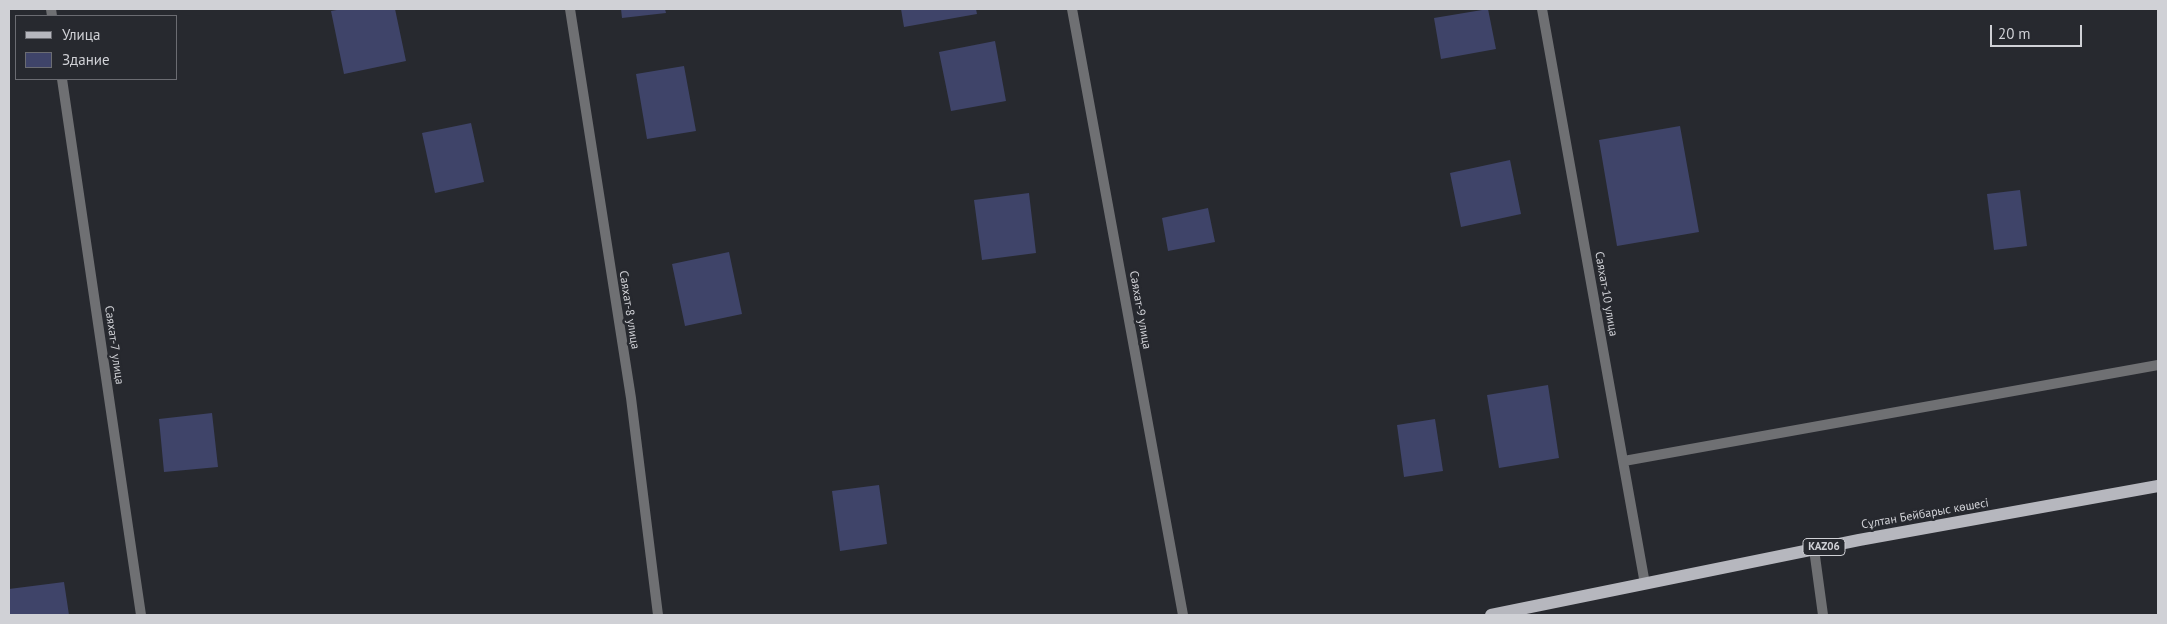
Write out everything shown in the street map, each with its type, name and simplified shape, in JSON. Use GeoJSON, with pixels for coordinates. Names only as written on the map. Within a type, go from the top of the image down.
{"type":"FeatureCollection","features":[{"type":"Feature","properties":{"kind":"main road","name":"Сұлтан Бейбарыс көшесі"},"geometry":{"type":"LineString","coordinates":[[1491,615],[1814,549],[2158,486]]}},
{"type":"Feature","properties":{"kind":"street","name":"Саяхат-8 улица"},"geometry":{"type":"LineString","coordinates":[[570,9],[631,398],[658,615]]}},
{"type":"Feature","properties":{"kind":"street","name":"Саяхат-9 улица"},"geometry":{"type":"LineString","coordinates":[[1072,9],[1182,615]]}},
{"type":"Feature","properties":{"kind":"street","name":"Саяхат-10 улица"},"geometry":{"type":"LineString","coordinates":[[1542,9],[1645,584]]}},
{"type":"Feature","properties":{"kind":"street","name":"Саяхат-7 улица"},"geometry":{"type":"LineString","coordinates":[[62,80],[142,615]]}},
{"type":"Feature","properties":{"kind":"street"},"geometry":{"type":"LineString","coordinates":[[1624,461],[2158,365]]}},
{"type":"Feature","properties":{"kind":"street"},"geometry":{"type":"LineString","coordinates":[[1814,549],[1822,615]]}},
{"type":"Feature","properties":{"kind":"building"},"geometry":{"type":"Polygon","coordinates":[[[342,9],[395,9],[406,61],[344,74],[331,11],[342,9]]]}},
{"type":"Feature","properties":{"kind":"building"},"geometry":{"type":"Polygon","coordinates":[[[621,9],[665,9],[666,13],[622,18],[621,9]]]}},
{"type":"Feature","properties":{"kind":"building"},"geometry":{"type":"Polygon","coordinates":[[[901,9],[976,9],[977,14],[904,27],[901,9]]]}},
{"type":"Feature","properties":{"kind":"building"},"geometry":{"type":"Polygon","coordinates":[[[1488,9],[1496,49],[1441,59],[1434,18],[1488,9]]]}},
{"type":"Feature","properties":{"kind":"building"},"geometry":{"type":"Polygon","coordinates":[[[995,41],[1006,101],[951,111],[939,52],[995,41]]]}},
{"type":"Feature","properties":{"kind":"building"},"geometry":{"type":"Polygon","coordinates":[[[684,66],[696,131],[647,139],[636,74],[684,66]]]}},
{"type":"Feature","properties":{"kind":"building"},"geometry":{"type":"Polygon","coordinates":[[[471,123],[484,182],[435,193],[422,133],[471,123]]]}},
{"type":"Feature","properties":{"kind":"building"},"geometry":{"type":"Polygon","coordinates":[[[1680,126],[1699,232],[1617,246],[1599,140],[1680,126]]]}},
{"type":"Feature","properties":{"kind":"building"},"geometry":{"type":"Polygon","coordinates":[[[1510,160],[1521,214],[1461,227],[1450,173],[1510,160]]]}},
{"type":"Feature","properties":{"kind":"building"},"geometry":{"type":"Polygon","coordinates":[[[2020,190],[2027,246],[1994,250],[1987,194],[2020,190]]]}},
{"type":"Feature","properties":{"kind":"building"},"geometry":{"type":"Polygon","coordinates":[[[1029,193],[1036,253],[982,260],[974,200],[1029,193]]]}},
{"type":"Feature","properties":{"kind":"building"},"geometry":{"type":"Polygon","coordinates":[[[1208,208],[1215,242],[1168,251],[1162,218],[1208,208]]]}},
{"type":"Feature","properties":{"kind":"building"},"geometry":{"type":"Polygon","coordinates":[[[729,252],[742,314],[685,326],[672,264],[729,252]]]}},
{"type":"Feature","properties":{"kind":"building"},"geometry":{"type":"Polygon","coordinates":[[[1548,385],[1559,458],[1499,468],[1487,395],[1548,385]]]}},
{"type":"Feature","properties":{"kind":"building"},"geometry":{"type":"Polygon","coordinates":[[[212,413],[218,467],[164,472],[159,419],[212,413]]]}},
{"type":"Feature","properties":{"kind":"building"},"geometry":{"type":"Polygon","coordinates":[[[1435,419],[1443,471],[1404,477],[1397,425],[1435,419]]]}},
{"type":"Feature","properties":{"kind":"building"},"geometry":{"type":"Polygon","coordinates":[[[879,485],[887,544],[840,551],[832,491],[879,485]]]}},
{"type":"Feature","properties":{"kind":"building"},"geometry":{"type":"Polygon","coordinates":[[[64,582],[69,615],[9,615],[9,589],[64,582]]]}}]}
